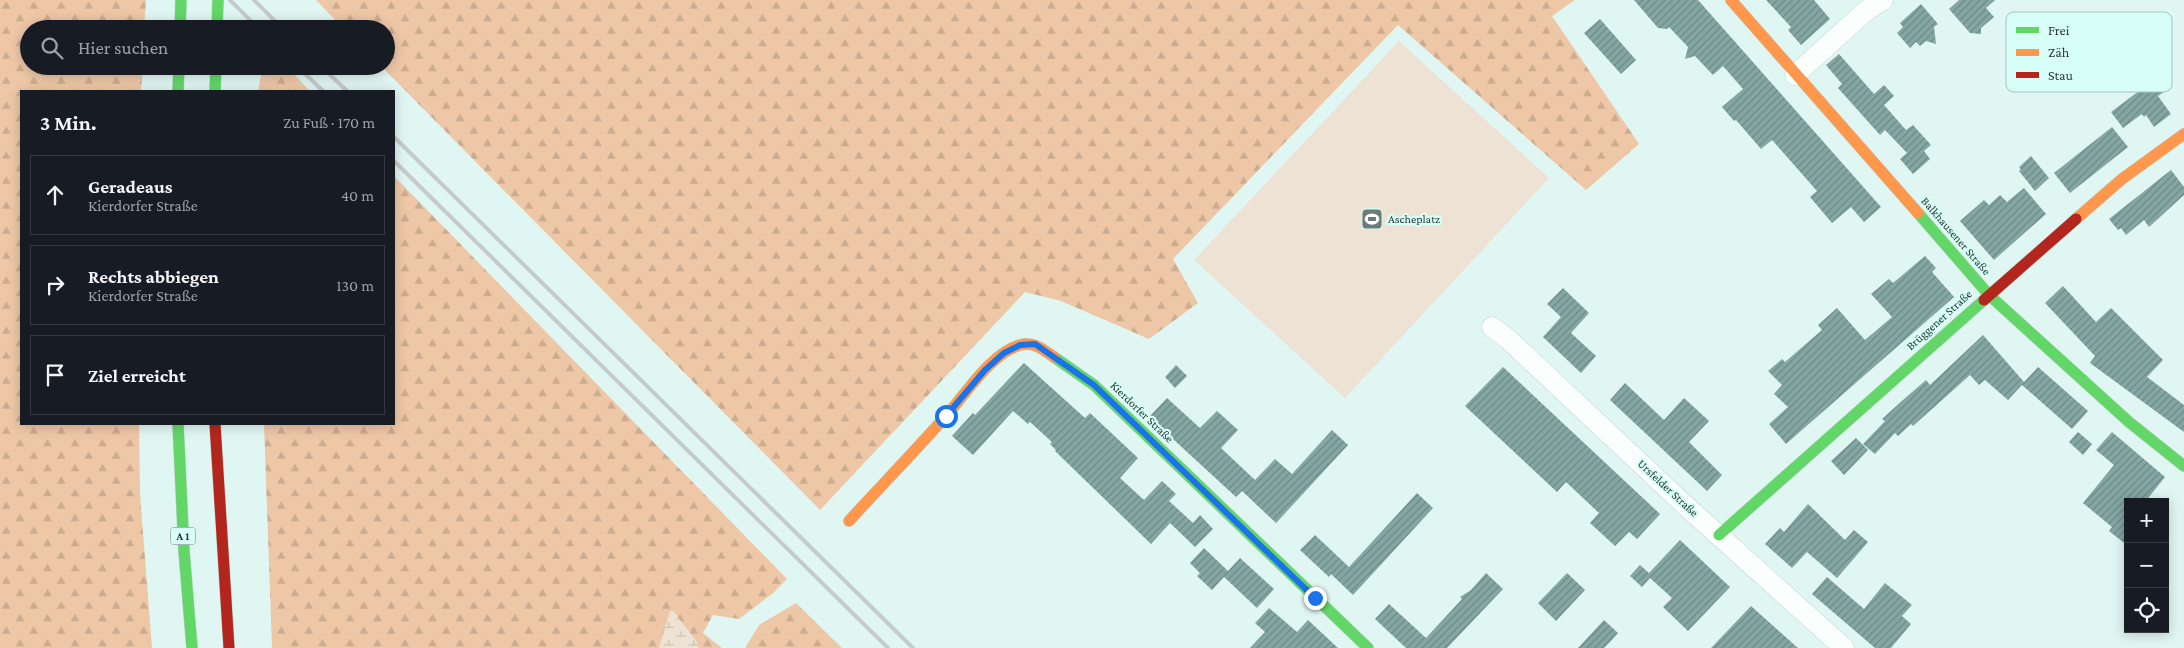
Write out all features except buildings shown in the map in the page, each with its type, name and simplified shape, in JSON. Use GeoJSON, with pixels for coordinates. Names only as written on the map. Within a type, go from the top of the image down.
{"type":"FeatureCollection","features":[{"type":"Feature","properties":{"kind":"main road"},"geometry":{"type":"LineString","coordinates":[[180,20],[181,0]]}},
{"type":"Feature","properties":{"kind":"main road"},"geometry":{"type":"LineString","coordinates":[[217,20],[218,0]]}},
{"type":"Feature","properties":{"kind":"main road","name":"Balkhausener Straße"},"geometry":{"type":"LineString","coordinates":[[1731,0],[1989,295],[2129,422],[2184,466]]}},
{"type":"Feature","properties":{"kind":"main road"},"geometry":{"type":"LineString","coordinates":[[178,90],[179,75]]}},
{"type":"Feature","properties":{"kind":"main road"},"geometry":{"type":"LineString","coordinates":[[215,90],[216,75]]}},
{"type":"Feature","properties":{"kind":"main road","name":"Brüggener Straße"},"geometry":{"type":"LineString","coordinates":[[1719,535],[1989,295],[2122,180],[2184,134]]}},
{"type":"Feature","properties":{"kind":"main road","name":"Kierdorfer Straße"},"geometry":{"type":"LineString","coordinates":[[849,521],[934,429],[985,370],[1004,353],[1020,345],[1035,344],[1094,385],[1368,648]]}},
{"type":"Feature","properties":{"kind":"main road","name":"A 1"},"geometry":{"type":"LineString","coordinates":[[178,425],[184,551],[192,648]]}},
{"type":"Feature","properties":{"kind":"main road"},"geometry":{"type":"LineString","coordinates":[[214,425],[229,648]]}},
{"type":"Feature","properties":{"kind":"street"},"geometry":{"type":"LineString","coordinates":[[1795,75],[1867,10],[1883,0]]}},
{"type":"Feature","properties":{"kind":"street","name":"Ursfelder Straße"},"geometry":{"type":"LineString","coordinates":[[1492,327],[1509,340],[1844,648]]}},
{"type":"Feature","properties":{"kind":"green space"},"geometry":{"type":"Polygon","coordinates":[[[0,0],[146,0],[145,20],[20,20],[20,75],[142,75],[141,90],[20,90],[20,425],[139,425],[140,494],[152,648],[0,648],[0,0]]]}},
{"type":"Feature","properties":{"kind":"green space"},"geometry":{"type":"Polygon","coordinates":[[[316,0],[1575,0],[1552,16],[1639,144],[1586,190],[1398,25],[1173,259],[1198,303],[1149,339],[1061,301],[1025,292],[820,510],[390,75],[395,75],[395,20],[335,20],[316,0]]]}},
{"type":"Feature","properties":{"kind":"green space","name":"Ascheplatz"},"geometry":{"type":"Polygon","coordinates":[[[1399,41],[1549,178],[1345,398],[1194,260],[1399,41]]]}},
{"type":"Feature","properties":{"kind":"green space"},"geometry":{"type":"Polygon","coordinates":[[[261,75],[295,75],[309,90],[258,90],[261,75]]]}},
{"type":"Feature","properties":{"kind":"green space"},"geometry":{"type":"Polygon","coordinates":[[[395,177],[787,579],[772,594],[739,619],[713,615],[703,633],[722,648],[272,648],[264,425],[395,425],[395,177]]]}},
{"type":"Feature","properties":{"kind":"green space"},"geometry":{"type":"Polygon","coordinates":[[[796,603],[842,648],[745,648],[759,625],[796,603]]]}},
{"type":"Feature","properties":{"kind":"green space"},"geometry":{"type":"Polygon","coordinates":[[[671,608],[697,642],[699,648],[659,648],[671,608]]]}},
{"type":"Feature","properties":{"kind":"railway"},"geometry":{"type":"LineString","coordinates":[[230,0],[250,20]]}},
{"type":"Feature","properties":{"kind":"railway"},"geometry":{"type":"LineString","coordinates":[[254,0],[274,20]]}},
{"type":"Feature","properties":{"kind":"railway"},"geometry":{"type":"LineString","coordinates":[[306,75],[322,90]]}},
{"type":"Feature","properties":{"kind":"railway"},"geometry":{"type":"LineString","coordinates":[[330,75],[346,90]]}},
{"type":"Feature","properties":{"kind":"railway"},"geometry":{"type":"LineString","coordinates":[[395,138],[913,648]]}},
{"type":"Feature","properties":{"kind":"railway"},"geometry":{"type":"LineString","coordinates":[[395,162],[888,648]]}},
{"type":"Feature","properties":{"kind":"traffic: fast"},"geometry":{"type":"LineString","coordinates":[[180,20],[181,0]]}},
{"type":"Feature","properties":{"kind":"traffic: fast"},"geometry":{"type":"LineString","coordinates":[[217,20],[218,0]]}},
{"type":"Feature","properties":{"kind":"traffic: fast"},"geometry":{"type":"LineString","coordinates":[[178,90],[179,75]]}},
{"type":"Feature","properties":{"kind":"traffic: fast"},"geometry":{"type":"LineString","coordinates":[[215,90],[216,75]]}},
{"type":"Feature","properties":{"kind":"traffic: fast"},"geometry":{"type":"LineString","coordinates":[[1918,213],[1989,295],[2129,422],[2184,466]]}},
{"type":"Feature","properties":{"kind":"traffic: fast"},"geometry":{"type":"LineString","coordinates":[[1719,535],[1984,300]]}},
{"type":"Feature","properties":{"kind":"traffic: fast"},"geometry":{"type":"LineString","coordinates":[[1054,357],[1094,385],[1368,648]]}},
{"type":"Feature","properties":{"kind":"traffic: fast"},"geometry":{"type":"LineString","coordinates":[[178,425],[184,551],[192,648]]}},
{"type":"Feature","properties":{"kind":"traffic: slow"},"geometry":{"type":"LineString","coordinates":[[1731,0],[1918,213]]}},
{"type":"Feature","properties":{"kind":"traffic: slow"},"geometry":{"type":"LineString","coordinates":[[2076,219],[2122,179],[2184,134]]}},
{"type":"Feature","properties":{"kind":"traffic: slow"},"geometry":{"type":"LineString","coordinates":[[849,521],[946,416],[989,365],[1009,349],[1025,344],[1038,347],[1054,357]]}},
{"type":"Feature","properties":{"kind":"traffic: jam"},"geometry":{"type":"LineString","coordinates":[[1984,300],[2076,219]]}},
{"type":"Feature","properties":{"kind":"traffic: jam"},"geometry":{"type":"LineString","coordinates":[[215,425],[229,648]]}},
{"type":"Feature","properties":{"kind":"place","name":"Ascheplatz"},"geometry":{"type":"Point","coordinates":[1372,219]}},
{"type":"Feature","properties":{"kind":"route"},"geometry":{"type":"LineString","coordinates":[[946,416],[985,370],[1004,353],[1020,345],[1035,344],[1094,385],[1315,598]]}}]}
